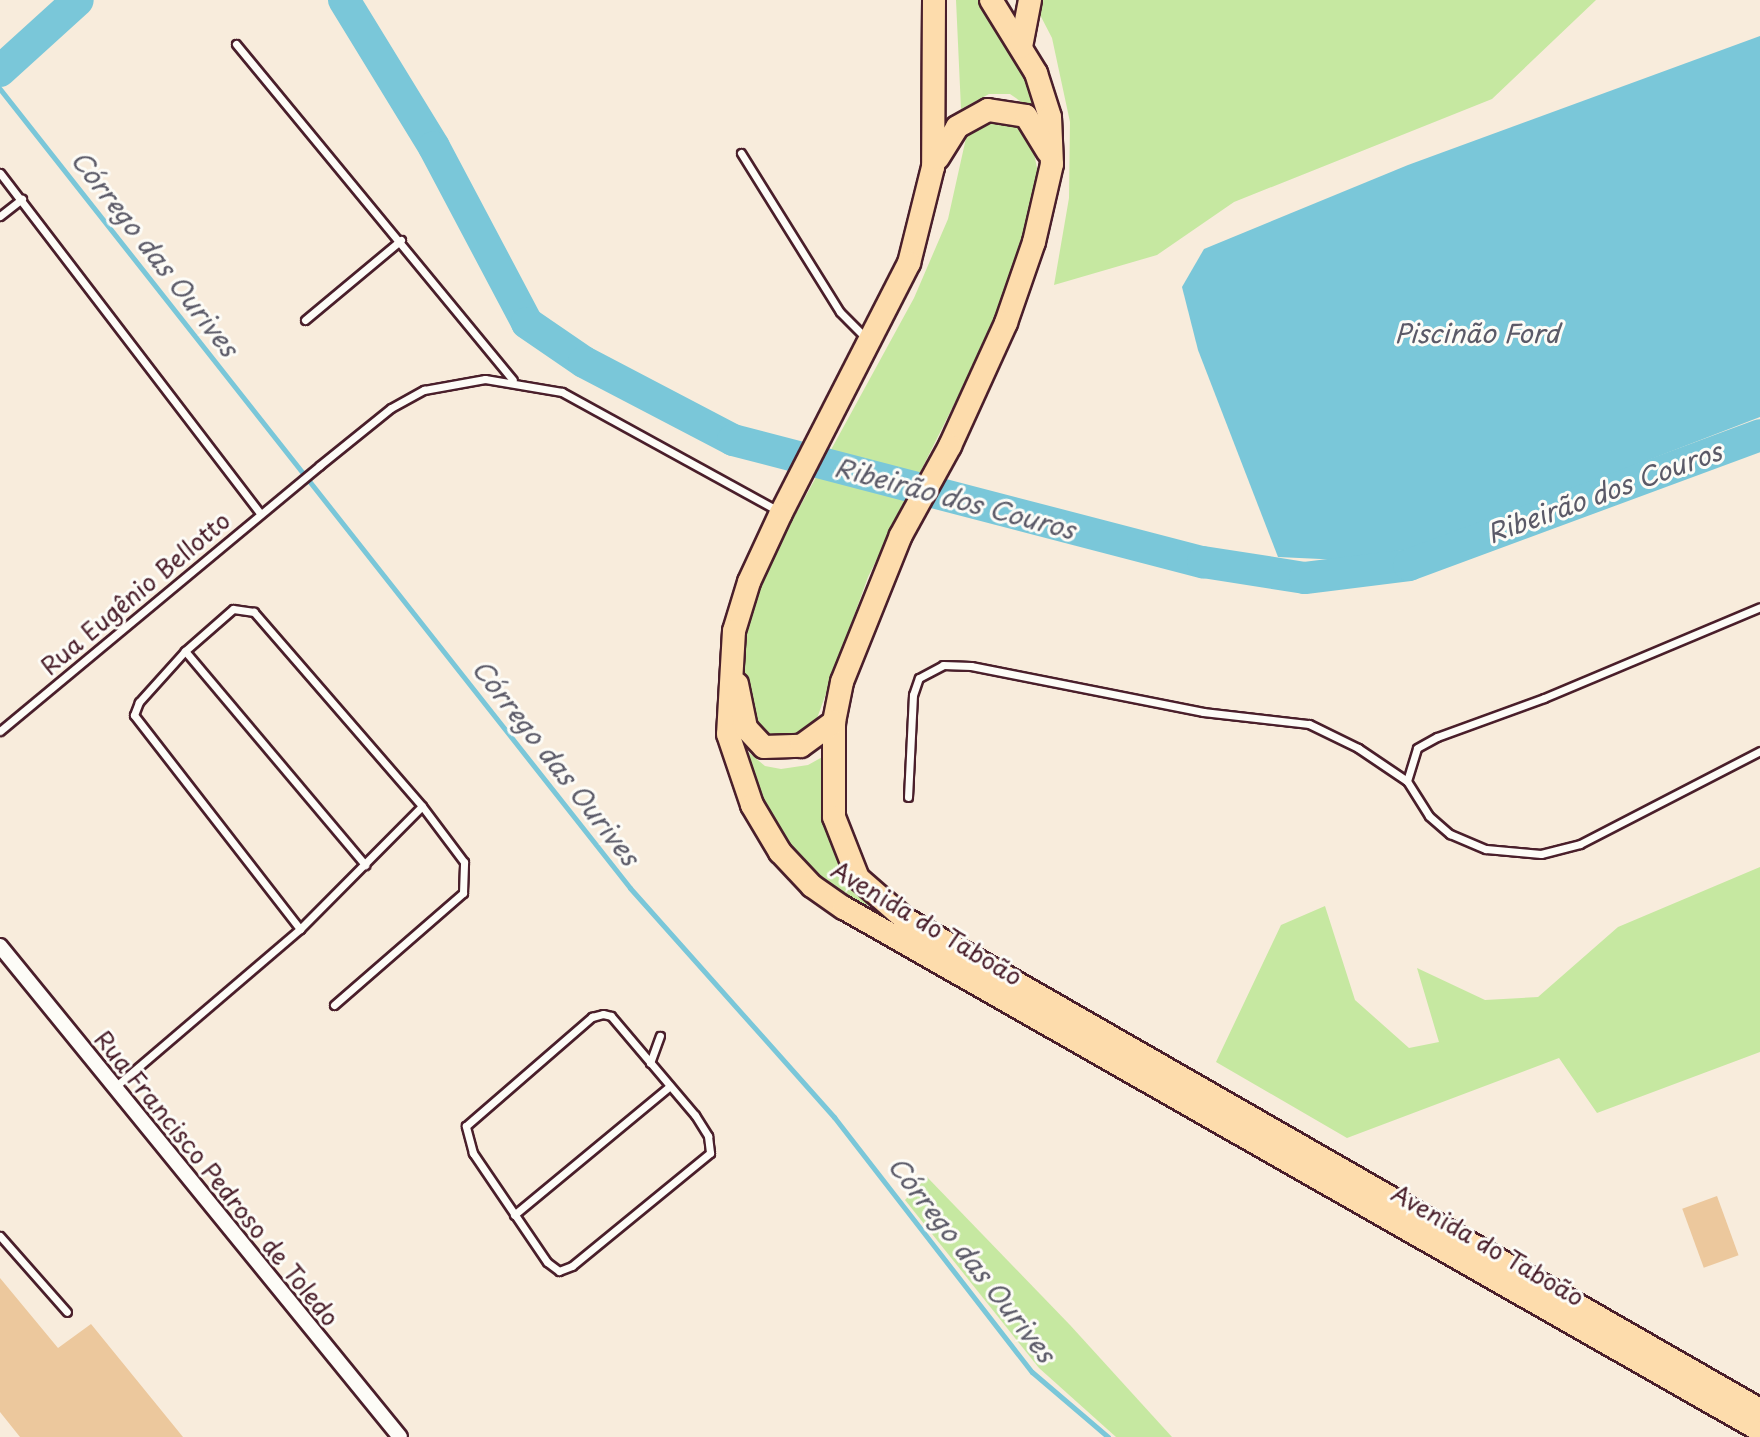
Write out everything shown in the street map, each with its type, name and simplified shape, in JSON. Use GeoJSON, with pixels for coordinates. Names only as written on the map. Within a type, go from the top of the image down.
{"type":"FeatureCollection","features":[{"type":"Feature","properties":{"kind":"main road","name":"Avenida do Taboão"},"geometry":{"type":"LineString","coordinates":[[934,0],[933,167],[909,263],[785,504],[749,582],[730,656],[726,707],[734,752],[752,805],[780,852],[812,886],[844,908],[1760,1430]]}},
{"type":"Feature","properties":{"kind":"main road","name":"Avenida do Taboão"},"geometry":{"type":"LineString","coordinates":[[991,0],[1021,47],[1050,117],[1052,164],[1034,242],[1006,323],[950,446],[901,535],[842,682],[834,722],[834,817],[858,878],[877,899],[1760,1410]]}},
{"type":"Feature","properties":{"kind":"main road"},"geometry":{"type":"LineString","coordinates":[[1021,47],[1030,0]]}},
{"type":"Feature","properties":{"kind":"main road"},"geometry":{"type":"LineString","coordinates":[[933,167],[957,127],[988,110],[1026,116],[1043,138],[1052,164]]}},
{"type":"Feature","properties":{"kind":"main road"},"geometry":{"type":"LineString","coordinates":[[730,656],[746,728],[755,742]]}},
{"type":"Feature","properties":{"kind":"main road"},"geometry":{"type":"LineString","coordinates":[[734,752],[755,742],[790,749],[812,741],[834,722]]}},
{"type":"Feature","properties":{"kind":"street","name":"Rua Francisco Pedroso de Toledo"},"geometry":{"type":"LineString","coordinates":[[0,946],[400,1437]]}},
{"type":"Feature","properties":{"kind":"lane"},"geometry":{"type":"LineString","coordinates":[[236,44],[401,240],[513,380]]}},
{"type":"Feature","properties":{"kind":"lane"},"geometry":{"type":"LineString","coordinates":[[741,153],[840,312],[870,343]]}},
{"type":"Feature","properties":{"kind":"lane"},"geometry":{"type":"LineString","coordinates":[[0,173],[261,514]]}},
{"type":"Feature","properties":{"kind":"lane"},"geometry":{"type":"LineString","coordinates":[[0,216],[22,199]]}},
{"type":"Feature","properties":{"kind":"lane"},"geometry":{"type":"LineString","coordinates":[[305,320],[401,240]]}},
{"type":"Feature","properties":{"kind":"lane","name":"Rua Eugênio Bellotto"},"geometry":{"type":"LineString","coordinates":[[0,731],[391,408],[424,390],[457,381],[513,380],[562,392],[785,504]]}},
{"type":"Feature","properties":{"kind":"lane"},"geometry":{"type":"LineString","coordinates":[[1407,781],[1417,748],[1437,737],[1544,698],[1760,607]]}},
{"type":"Feature","properties":{"kind":"lane"},"geometry":{"type":"LineString","coordinates":[[300,929],[134,715],[139,702],[185,651],[233,609],[254,612],[422,806],[464,862],[463,893],[334,1005]]}},
{"type":"Feature","properties":{"kind":"lane"},"geometry":{"type":"LineString","coordinates":[[185,651],[365,865]]}},
{"type":"Feature","properties":{"kind":"lane"},"geometry":{"type":"LineString","coordinates":[[908,797],[913,695],[919,678],[943,665],[971,666],[1203,712],[1309,724],[1358,748],[1407,781],[1429,816],[1450,834],[1486,849],[1541,854],[1580,844],[1760,751]]}},
{"type":"Feature","properties":{"kind":"lane"},"geometry":{"type":"LineString","coordinates":[[115,1087],[300,929],[422,806]]}},
{"type":"Feature","properties":{"kind":"lane"},"geometry":{"type":"LineString","coordinates":[[599,1014],[611,1016],[670,1086],[708,1136],[710,1153],[565,1270],[553,1268],[473,1153],[466,1136],[471,1117],[599,1014]]}},
{"type":"Feature","properties":{"kind":"lane"},"geometry":{"type":"LineString","coordinates":[[650,1063],[660,1036]]}},
{"type":"Feature","properties":{"kind":"lane"},"geometry":{"type":"LineString","coordinates":[[514,1215],[670,1086]]}},
{"type":"Feature","properties":{"kind":"lane"},"geometry":{"type":"LineString","coordinates":[[0,1236],[67,1312]]}},
{"type":"Feature","properties":{"kind":"green space"},"geometry":{"type":"Polygon","coordinates":[[[956,0],[985,0],[1022,61],[1043,117],[1010,94],[989,94],[961,109],[956,0]]]}},
{"type":"Feature","properties":{"kind":"green space"},"geometry":{"type":"Polygon","coordinates":[[[1040,0],[1596,0],[1492,99],[1234,202],[1157,255],[1054,285],[1069,198],[1070,122],[1052,38],[1037,9],[1040,0]]]}},
{"type":"Feature","properties":{"kind":"green space"},"geometry":{"type":"Polygon","coordinates":[[[985,119],[1015,123],[1030,133],[1038,173],[1029,216],[991,330],[868,577],[815,724],[807,733],[771,740],[757,726],[741,684],[743,638],[751,614],[768,565],[914,298],[948,219],[966,138],[985,119]]]}},
{"type":"Feature","properties":{"kind":"green space"},"geometry":{"type":"Polygon","coordinates":[[[747,751],[765,766],[781,769],[808,765],[826,755],[848,875],[875,917],[831,890],[788,850],[771,825],[746,766],[747,751]]]}},
{"type":"Feature","properties":{"kind":"green space"},"geometry":{"type":"Polygon","coordinates":[[[1760,867],[1760,1052],[1597,1113],[1559,1058],[1347,1138],[1216,1062],[1281,925],[1325,906],[1355,1000],[1409,1048],[1439,1042],[1417,968],[1485,1000],[1538,997],[1618,927],[1760,867]]]}},
{"type":"Feature","properties":{"kind":"green space"},"geometry":{"type":"Polygon","coordinates":[[[927,1177],[1070,1325],[1172,1437],[1116,1437],[1039,1368],[905,1200],[927,1177]]]}},
{"type":"Feature","properties":{"kind":"water","name":"Piscinão Ford"},"geometry":{"type":"Polygon","coordinates":[[[1760,36],[1760,417],[1423,547],[1342,560],[1278,557],[1198,350],[1182,287],[1204,249],[1408,165],[1760,36]]]}},
{"type":"Feature","properties":{"kind":"building"},"geometry":{"type":"Polygon","coordinates":[[[1717,1196],[1739,1255],[1704,1268],[1682,1209],[1717,1196]]]}},
{"type":"Feature","properties":{"kind":"building"},"geometry":{"type":"Polygon","coordinates":[[[0,1278],[58,1348],[91,1324],[183,1437],[20,1437],[0,1412],[0,1278]]]}},
{"type":"Feature","properties":{"kind":"waterway","name":"Ribeirão dos Couros"},"geometry":{"type":"LineString","coordinates":[[0,71],[78,0]]}},
{"type":"Feature","properties":{"kind":"waterway","name":"Ribeirão dos Couros"},"geometry":{"type":"LineString","coordinates":[[344,0],[434,147],[527,323],[584,362],[733,440],[1203,562],[1305,578],[1409,565],[1760,435]]}},
{"type":"Feature","properties":{"kind":"waterway","name":"Córrego das Ourives"},"geometry":{"type":"LineString","coordinates":[[0,89],[630,888],[834,1117],[1032,1372],[1108,1437]]}}]}
